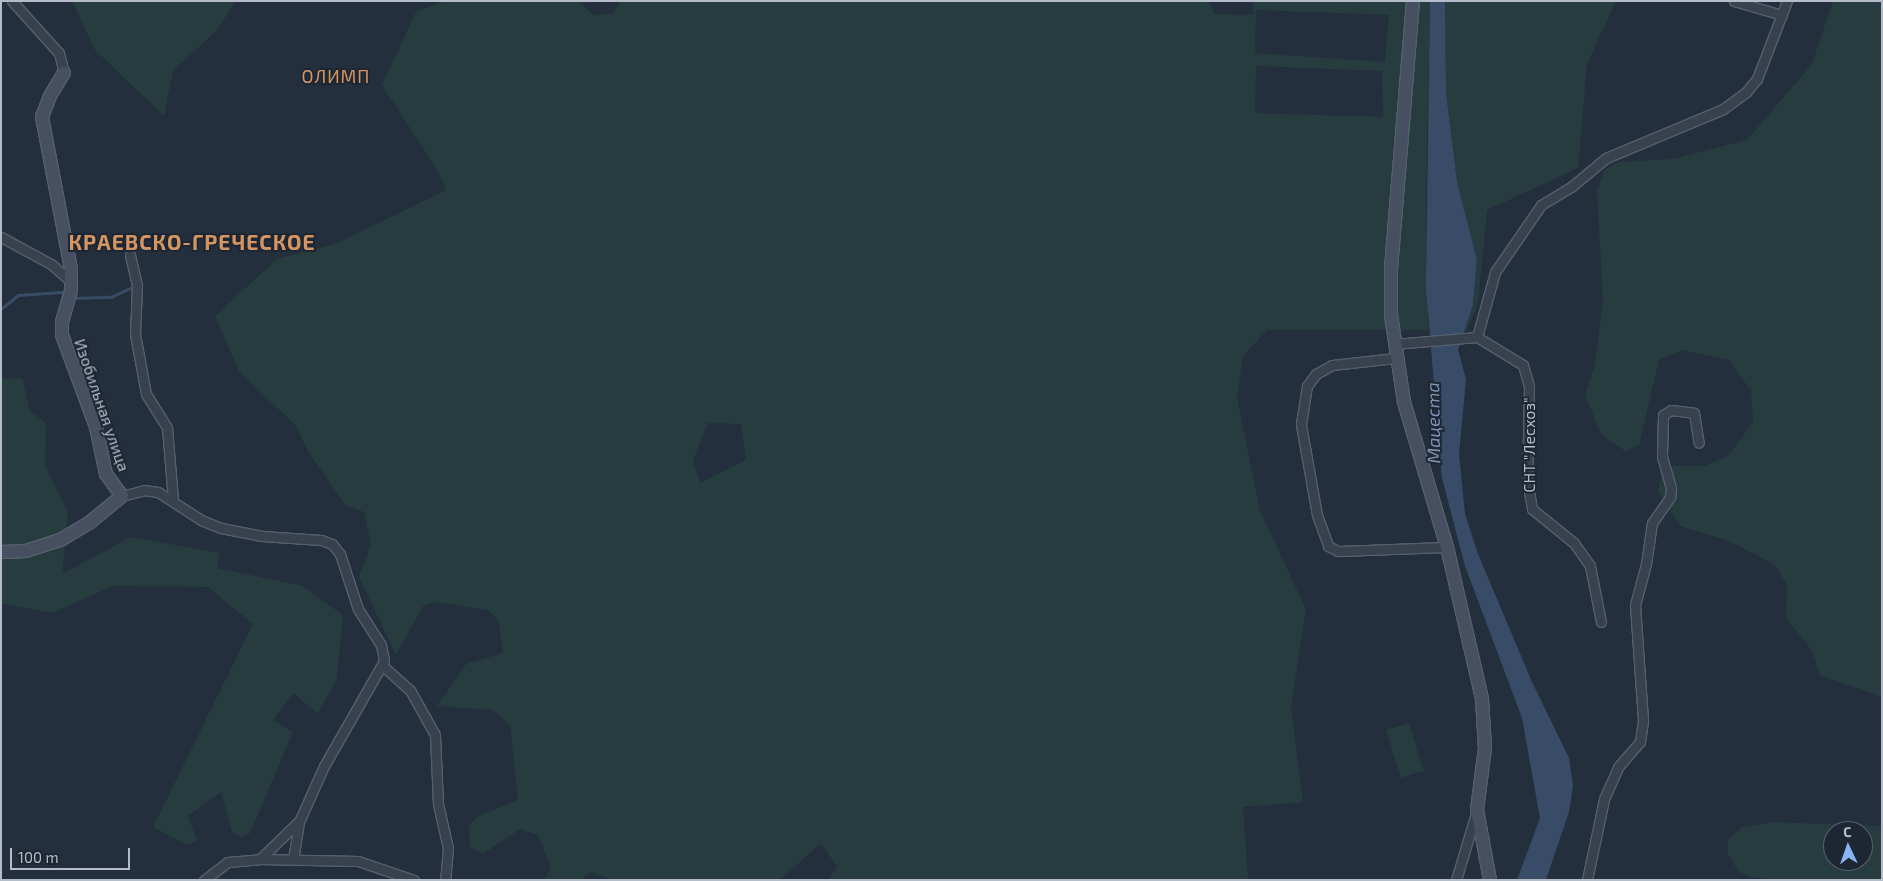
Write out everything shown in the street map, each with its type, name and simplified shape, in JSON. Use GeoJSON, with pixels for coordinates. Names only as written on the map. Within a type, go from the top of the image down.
{"type":"FeatureCollection","features":[{"type":"Feature","properties":{"kind":"main road"},"geometry":{"type":"LineString","coordinates":[[1413,1],[1391,267],[1394,344],[1410,430],[1447,547],[1485,725],[1484,768],[1477,810],[1490,880]]}},
{"type":"Feature","properties":{"kind":"main road","name":"Изобильная улица"},"geometry":{"type":"LineString","coordinates":[[1,552],[26,551],[62,539],[90,523],[122,496],[106,474],[96,427],[64,346],[62,322],[72,282],[66,236],[42,117],[50,96],[64,73]]}},
{"type":"Feature","properties":{"kind":"street"},"geometry":{"type":"LineString","coordinates":[[12,1],[59,53],[64,73]]}},
{"type":"Feature","properties":{"kind":"street"},"geometry":{"type":"LineString","coordinates":[[1734,1],[1782,15]]}},
{"type":"Feature","properties":{"kind":"street"},"geometry":{"type":"LineString","coordinates":[[1394,344],[1473,337],[1489,284],[1519,235],[1541,205],[1571,186],[1606,158],[1723,109],[1746,92],[1757,79],[1787,1]]}},
{"type":"Feature","properties":{"kind":"street"},"geometry":{"type":"LineString","coordinates":[[1,237],[51,264],[72,282]]}},
{"type":"Feature","properties":{"kind":"street"},"geometry":{"type":"LineString","coordinates":[[130,256],[137,285],[135,334],[146,394],[167,428],[173,500]]}},
{"type":"Feature","properties":{"kind":"street","name":"СНТ \"Лесхоз\""},"geometry":{"type":"LineString","coordinates":[[1473,337],[1523,364],[1529,386],[1527,480],[1532,509],[1574,543],[1590,566],[1601,622]]}},
{"type":"Feature","properties":{"kind":"street"},"geometry":{"type":"LineString","coordinates":[[1396,358],[1332,365],[1316,374],[1307,386],[1301,426],[1317,515],[1328,546],[1338,551],[1447,547]]}},
{"type":"Feature","properties":{"kind":"street"},"geometry":{"type":"LineString","coordinates":[[1587,880],[1604,799],[1618,767],[1640,742],[1643,720],[1635,605],[1646,564],[1650,529],[1670,497],[1671,488],[1662,456],[1663,416],[1671,410],[1694,413],[1699,443]]}},
{"type":"Feature","properties":{"kind":"street"},"geometry":{"type":"LineString","coordinates":[[122,496],[152,491],[173,500],[202,520],[221,528],[262,536],[321,540],[332,544],[340,554],[358,609],[381,644],[383,666],[324,766],[299,822],[293,858]]}},
{"type":"Feature","properties":{"kind":"street"},"geometry":{"type":"LineString","coordinates":[[383,666],[410,690],[435,735],[438,804],[448,848],[445,880]]}},
{"type":"Feature","properties":{"kind":"street"},"geometry":{"type":"LineString","coordinates":[[1456,880],[1477,810]]}},
{"type":"Feature","properties":{"kind":"street"},"geometry":{"type":"LineString","coordinates":[[260,859],[299,822]]}},
{"type":"Feature","properties":{"kind":"street"},"geometry":{"type":"LineString","coordinates":[[204,880],[228,862],[293,858],[358,861],[414,880]]}},
{"type":"Feature","properties":{"kind":"green space"},"geometry":{"type":"Polygon","coordinates":[[[72,1],[236,1],[217,30],[173,71],[164,116],[95,50],[72,1]]]}},
{"type":"Feature","properties":{"kind":"green space"},"geometry":{"type":"Polygon","coordinates":[[[446,1],[578,1],[594,15],[613,13],[621,1],[1209,1],[1214,14],[1253,15],[1253,1],[1430,1],[1426,194],[1428,330],[1267,330],[1243,356],[1237,398],[1260,511],[1306,609],[1291,706],[1303,802],[1243,807],[1248,880],[828,880],[837,867],[821,843],[780,880],[611,880],[592,872],[580,880],[545,880],[551,867],[538,835],[520,829],[483,854],[470,847],[469,827],[477,817],[518,800],[510,725],[493,710],[437,706],[466,664],[503,653],[498,619],[487,610],[436,602],[423,606],[396,655],[359,577],[371,544],[364,512],[345,505],[308,451],[296,426],[239,371],[215,316],[277,259],[338,243],[446,190],[438,171],[382,85],[416,12],[446,1]],[[1256,10],[1255,53],[1385,62],[1389,15],[1256,10]],[[1256,66],[1255,113],[1383,117],[1382,71],[1256,66]],[[708,423],[693,460],[700,483],[746,460],[741,424],[708,423]]]}},
{"type":"Feature","properties":{"kind":"green space"},"geometry":{"type":"Polygon","coordinates":[[[1445,1],[1616,1],[1587,64],[1578,168],[1487,210],[1478,304],[1458,350],[1473,305],[1477,260],[1457,182],[1446,93],[1445,1]]]}},
{"type":"Feature","properties":{"kind":"green space"},"geometry":{"type":"Polygon","coordinates":[[[1833,1],[1882,1],[1882,697],[1820,675],[1812,651],[1786,617],[1787,585],[1775,565],[1729,541],[1680,526],[1658,491],[1663,466],[1704,466],[1728,456],[1753,422],[1751,391],[1729,360],[1682,350],[1659,360],[1639,445],[1625,451],[1601,434],[1585,395],[1595,365],[1603,301],[1597,192],[1604,170],[1619,162],[1672,159],[1747,140],[1812,64],[1833,1]]]}},
{"type":"Feature","properties":{"kind":"green space"},"geometry":{"type":"Polygon","coordinates":[[[1,378],[23,379],[29,410],[46,423],[45,465],[68,513],[62,574],[131,537],[220,553],[217,568],[302,586],[343,615],[337,678],[318,714],[293,693],[273,720],[293,732],[250,833],[242,837],[232,832],[221,792],[188,816],[197,841],[187,845],[153,827],[253,624],[208,587],[113,586],[52,613],[1,603],[1,378]]]}},
{"type":"Feature","properties":{"kind":"green space"},"geometry":{"type":"Polygon","coordinates":[[[1409,723],[1424,771],[1401,778],[1386,730],[1409,723]]]}},
{"type":"Feature","properties":{"kind":"green space"},"geometry":{"type":"Polygon","coordinates":[[[1774,822],[1823,824],[1823,871],[1873,871],[1873,826],[1882,826],[1882,880],[1786,880],[1750,877],[1738,871],[1728,854],[1728,840],[1742,827],[1774,822]]]}},
{"type":"Feature","properties":{"kind":"water"},"geometry":{"type":"Polygon","coordinates":[[[1430,1],[1445,1],[1446,93],[1457,182],[1477,260],[1473,305],[1458,350],[1466,379],[1459,454],[1465,514],[1478,554],[1532,682],[1569,758],[1573,786],[1569,812],[1546,880],[1517,880],[1540,818],[1522,718],[1465,566],[1442,478],[1426,289],[1430,1]]]}},
{"type":"Feature","properties":{"kind":"waterway"},"geometry":{"type":"LineString","coordinates":[[74,298],[111,297],[132,287]]}},
{"type":"Feature","properties":{"kind":"waterway"},"geometry":{"type":"LineString","coordinates":[[1,309],[18,295],[61,292],[66,295]]}},
{"type":"Feature","properties":{"kind":"district","name":"ОЛИМП"},"geometry":{"type":"Point","coordinates":[336,76]}},
{"type":"Feature","properties":{"kind":"district","name":"КРАЕВСКО-ГРЕЧЕСКОЕ"},"geometry":{"type":"Point","coordinates":[192,242]}},
{"type":"Feature","properties":{"kind":"water label","name":"Мацеста"},"geometry":{"type":"Point","coordinates":[1433,423]}}]}
